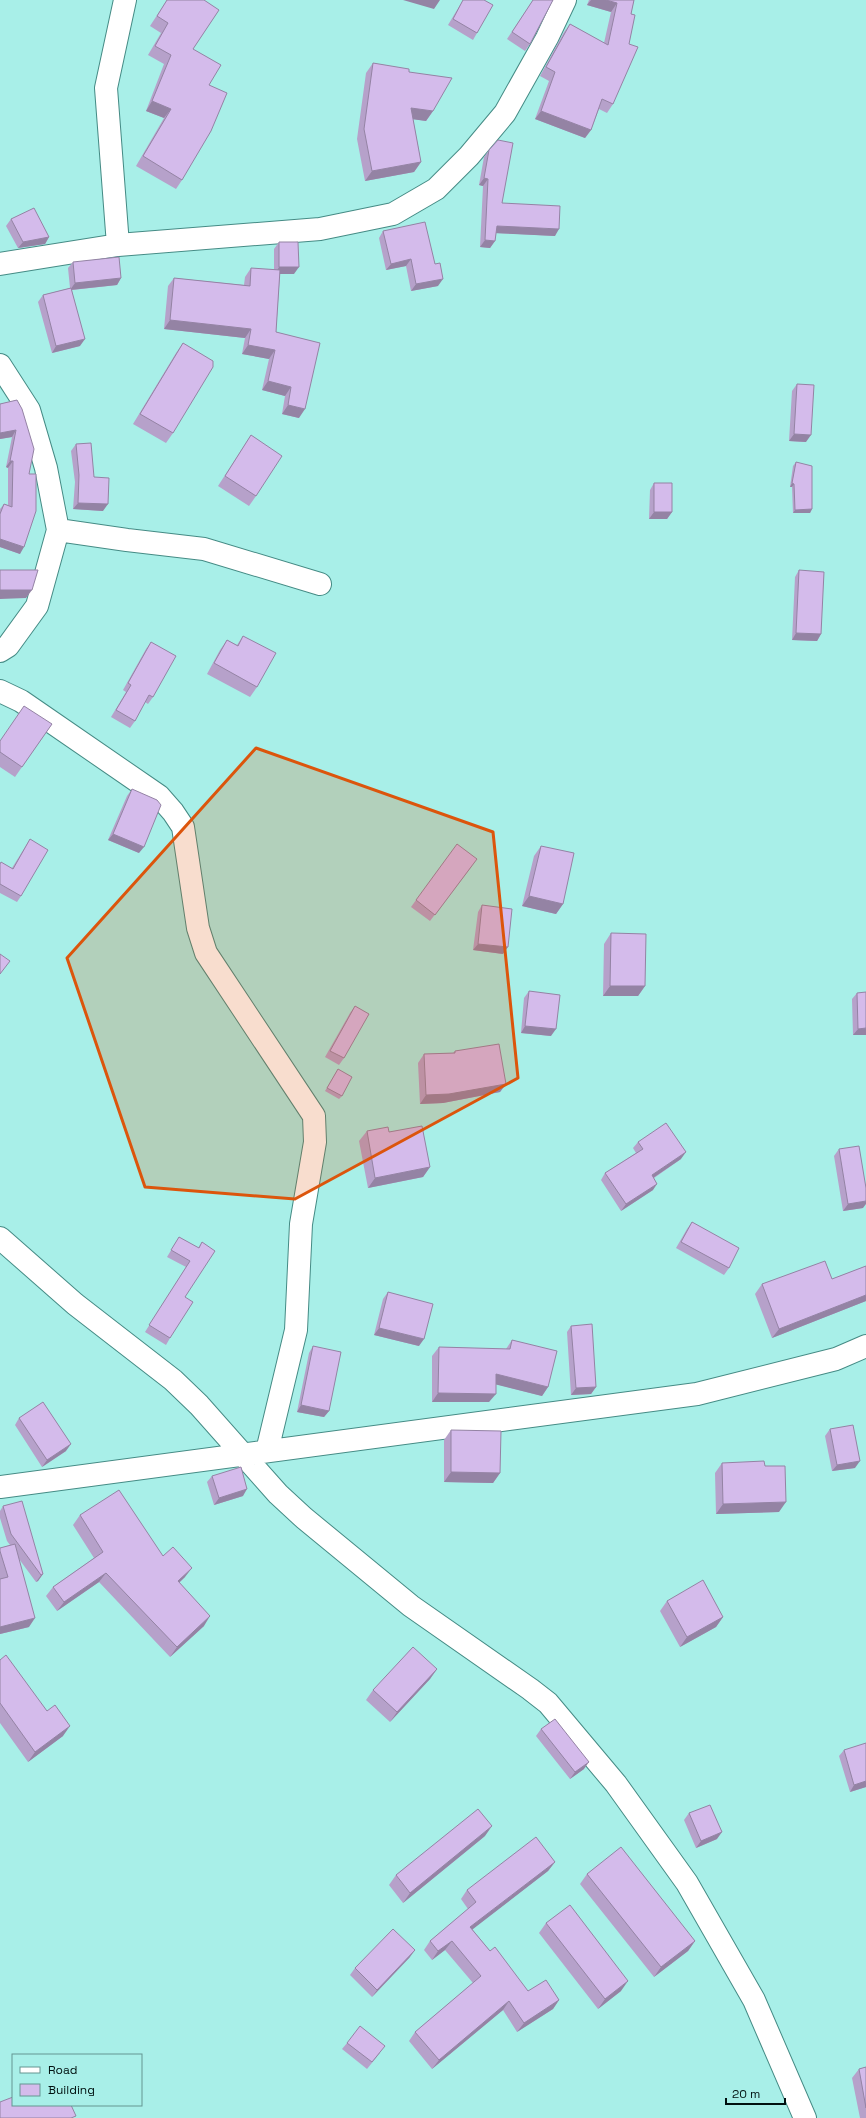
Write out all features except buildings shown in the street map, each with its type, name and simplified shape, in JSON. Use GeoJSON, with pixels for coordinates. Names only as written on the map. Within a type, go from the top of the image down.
{"type":"FeatureCollection","features":[{"type":"Feature","properties":{"kind":"street"},"geometry":{"type":"LineString","coordinates":[[118,245],[106,88],[125,0]]}},
{"type":"Feature","properties":{"kind":"street"},"geometry":{"type":"LineString","coordinates":[[0,264],[118,245],[320,229],[393,214],[436,189],[469,156],[505,113],[547,38],[565,0]]}},
{"type":"Feature","properties":{"kind":"street"},"geometry":{"type":"LineString","coordinates":[[0,365],[30,410],[46,468],[58,530],[37,606],[8,646],[0,651]]}},
{"type":"Feature","properties":{"kind":"street"},"geometry":{"type":"LineString","coordinates":[[58,530],[204,549],[320,584]]}},
{"type":"Feature","properties":{"kind":"street"},"geometry":{"type":"LineString","coordinates":[[0,691],[21,701],[159,796],[173,812],[183,827],[198,928],[206,953],[314,1116],[315,1142],[301,1224],[296,1330],[267,1451]]}},
{"type":"Feature","properties":{"kind":"street"},"geometry":{"type":"LineString","coordinates":[[0,1238],[75,1304],[173,1380],[199,1405],[278,1494],[334,1543],[411,1606],[548,1703],[616,1784],[687,1883],[754,2000],[805,2118]]}},
{"type":"Feature","properties":{"kind":"street"},"geometry":{"type":"LineString","coordinates":[[0,1487],[697,1394],[836,1359],[866,1346]]}},
{"type":"Feature","properties":{"kind":"highlighted area"},"geometry":{"type":"Polygon","coordinates":[[[256,748],[493,832],[518,1078],[295,1199],[145,1187],[67,958],[256,748]]]}}]}
